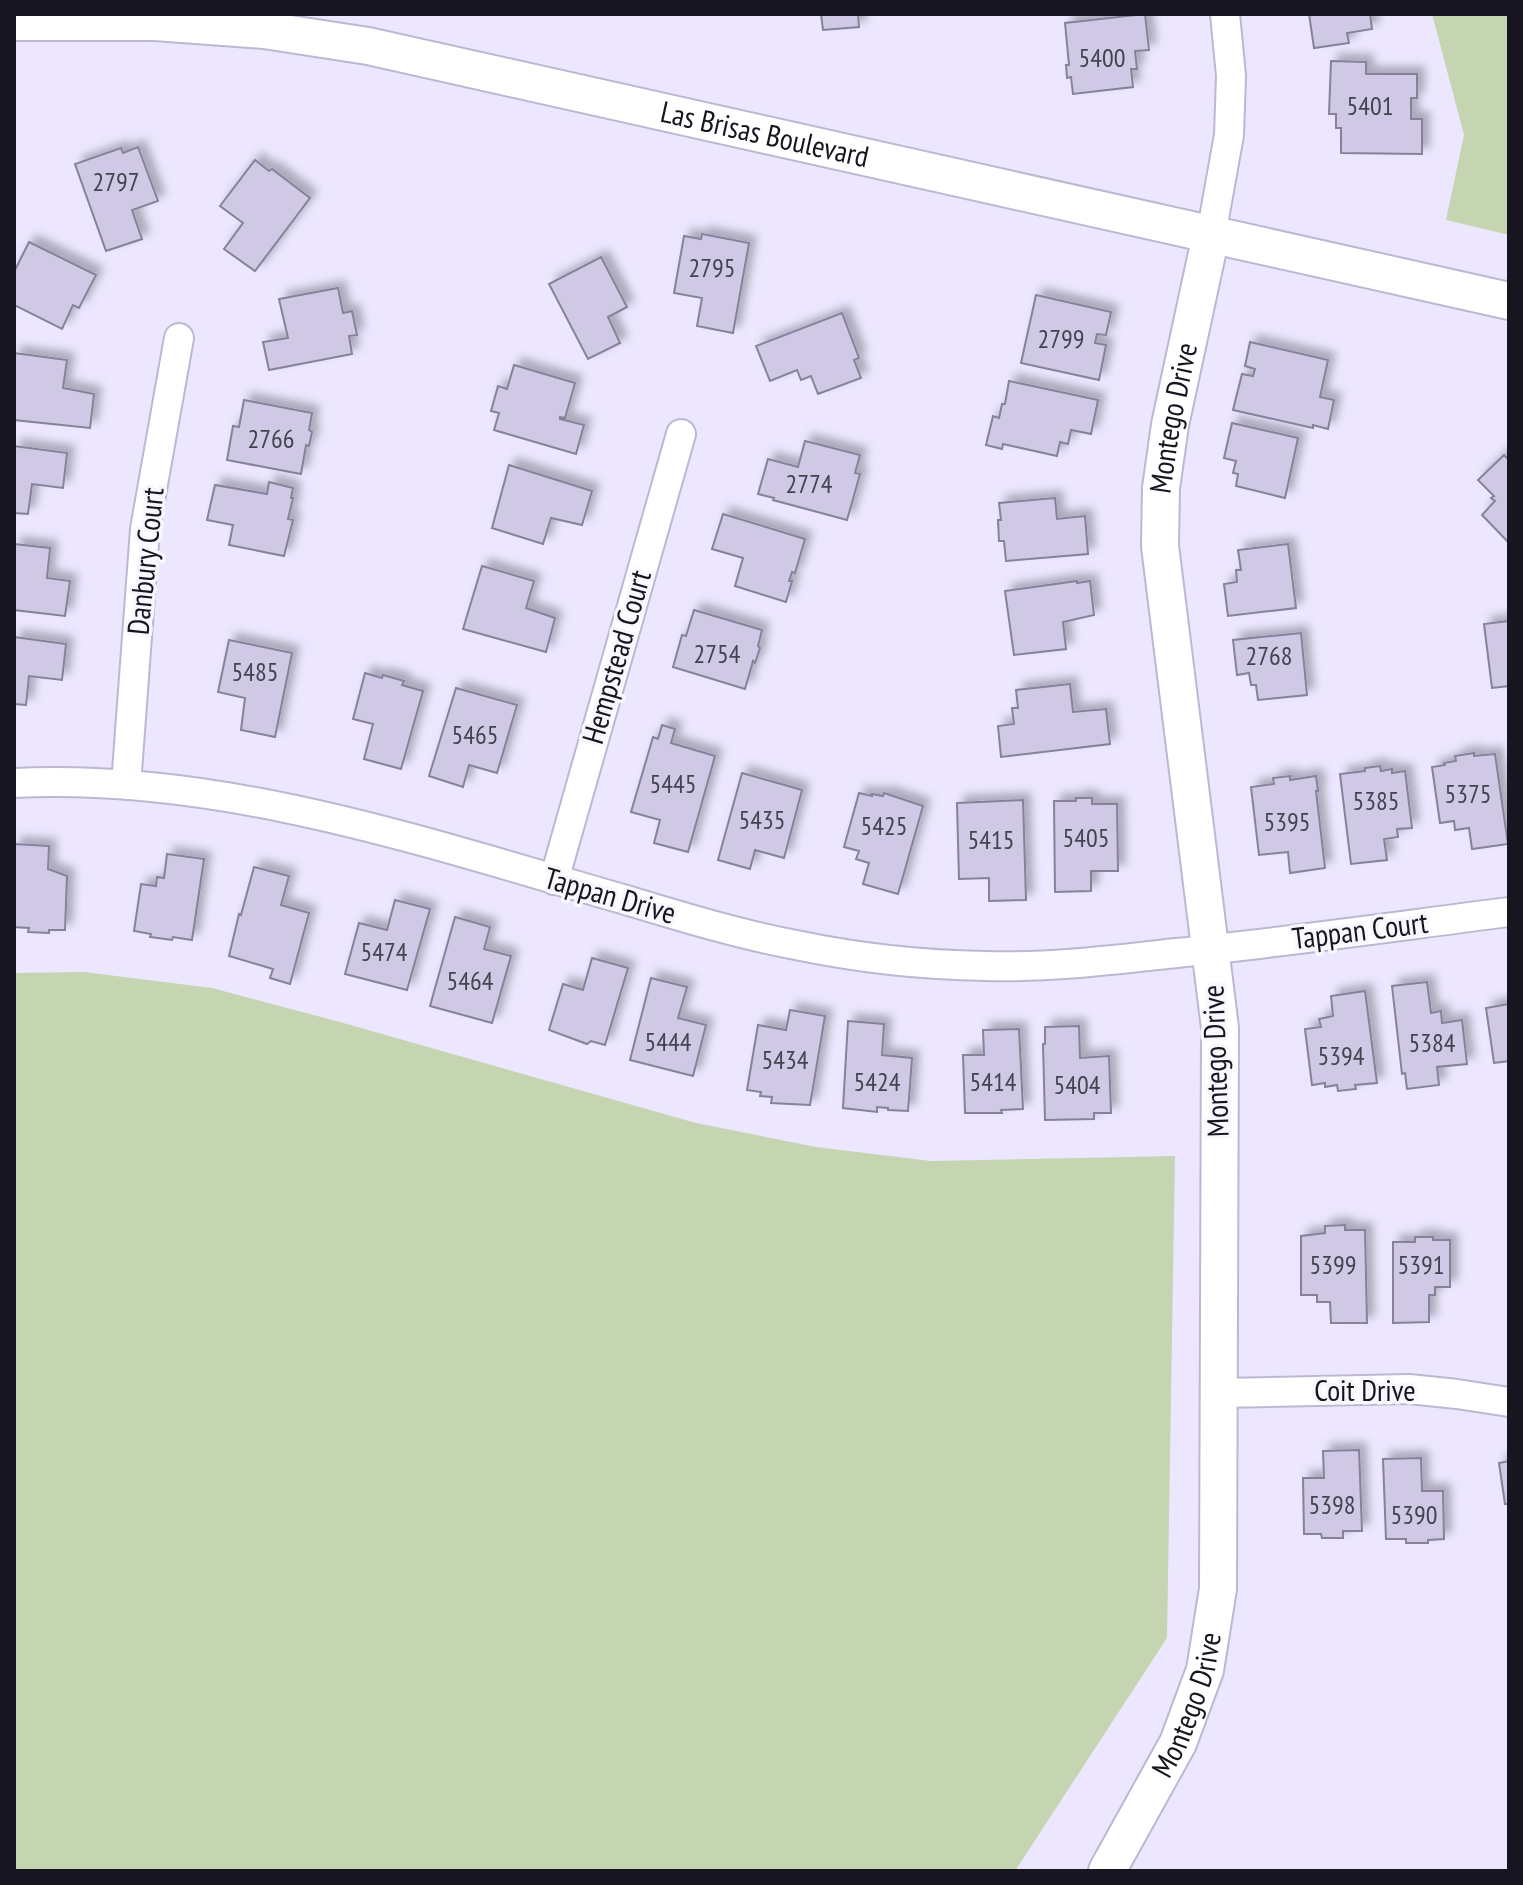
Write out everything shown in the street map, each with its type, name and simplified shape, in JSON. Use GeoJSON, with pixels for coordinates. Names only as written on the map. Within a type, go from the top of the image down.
{"type":"FeatureCollection","features":[{"type":"Feature","properties":{"kind":"street"},"geometry":{"type":"LineString","coordinates":[[1211,235],[1229,135],[1231,76],[1225,14]]}},
{"type":"Feature","properties":{"kind":"street","name":"Las Brisas Boulevard"},"geometry":{"type":"LineString","coordinates":[[14,22],[155,22],[264,30],[368,46],[1509,301]]}},
{"type":"Feature","properties":{"kind":"street","name":"Montego Drive"},"geometry":{"type":"LineString","coordinates":[[1107,1871],[1178,1743],[1205,1670],[1218,1589],[1220,1028],[1160,546],[1161,488],[1170,425],[1211,235]]}},
{"type":"Feature","properties":{"kind":"street","name":"Danbury Court"},"geometry":{"type":"LineString","coordinates":[[126,785],[145,529],[179,338]]}},
{"type":"Feature","properties":{"kind":"street","name":"Hempstead Court"},"geometry":{"type":"LineString","coordinates":[[554,880],[681,434]]}},
{"type":"Feature","properties":{"kind":"street","name":"Tappan Drive"},"geometry":{"type":"LineString","coordinates":[[14,783],[126,785],[225,796],[327,816],[713,925],[795,945],[891,960],[987,966],[1073,964],[1210,950]]}},
{"type":"Feature","properties":{"kind":"street","name":"Tappan Court"},"geometry":{"type":"LineString","coordinates":[[1210,950],[1509,912]]}},
{"type":"Feature","properties":{"kind":"street","name":"Coit Drive"},"geometry":{"type":"LineString","coordinates":[[1220,1393],[1409,1389],[1509,1402]]}},
{"type":"Feature","properties":{"kind":"green space"},"geometry":{"type":"Polygon","coordinates":[[[1432,14],[1509,14],[1509,235],[1446,220],[1464,135],[1432,14]]]}},
{"type":"Feature","properties":{"kind":"green space"},"geometry":{"type":"Polygon","coordinates":[[[84,972],[212,988],[696,1123],[816,1147],[931,1161],[1175,1156],[1167,1638],[1015,1871],[14,1871],[14,973],[84,972]]]}},
{"type":"Feature","properties":{"kind":"building"},"geometry":{"type":"Polygon","coordinates":[[[821,14],[858,14],[859,27],[823,30],[821,14]]]}},
{"type":"Feature","properties":{"kind":"building"},"geometry":{"type":"Polygon","coordinates":[[[1145,14],[1149,50],[1135,51],[1137,69],[1131,69],[1133,87],[1073,94],[1071,77],[1067,78],[1066,65],[1069,65],[1065,23],[1145,14]]]}},
{"type":"Feature","properties":{"kind":"building"},"geometry":{"type":"Polygon","coordinates":[[[1309,14],[1370,14],[1372,29],[1347,33],[1349,43],[1314,48],[1309,14]]]}},
{"type":"Feature","properties":{"kind":"building"},"geometry":{"type":"Polygon","coordinates":[[[1331,61],[1366,62],[1366,74],[1417,74],[1417,98],[1411,98],[1411,119],[1422,119],[1422,154],[1341,153],[1341,128],[1336,128],[1336,114],[1329,114],[1331,61]]]}},
{"type":"Feature","properties":{"kind":"building"},"geometry":{"type":"Polygon","coordinates":[[[138,147],[158,201],[132,210],[142,239],[106,251],[75,164],[121,148],[123,153],[138,147]]]}},
{"type":"Feature","properties":{"kind":"building"},"geometry":{"type":"Polygon","coordinates":[[[255,160],[310,198],[255,271],[224,249],[243,223],[220,206],[255,160]]]}},
{"type":"Feature","properties":{"kind":"building"},"geometry":{"type":"Polygon","coordinates":[[[702,234],[749,243],[733,333],[697,326],[702,298],[674,293],[684,236],[701,239],[702,234]]]}},
{"type":"Feature","properties":{"kind":"building"},"geometry":{"type":"Polygon","coordinates":[[[29,242],[96,275],[79,308],[73,305],[62,329],[14,305],[14,272],[29,242]]]}},
{"type":"Feature","properties":{"kind":"building"},"geometry":{"type":"Polygon","coordinates":[[[601,257],[627,307],[608,317],[620,343],[588,359],[549,284],[601,257]]]}},
{"type":"Feature","properties":{"kind":"building"},"geometry":{"type":"Polygon","coordinates":[[[338,288],[343,313],[352,311],[357,335],[349,336],[352,354],[269,370],[263,342],[288,338],[279,299],[338,288]]]}},
{"type":"Feature","properties":{"kind":"building"},"geometry":{"type":"Polygon","coordinates":[[[1036,295],[1111,312],[1106,335],[1097,334],[1095,343],[1106,345],[1099,380],[1021,363],[1036,295]]]}},
{"type":"Feature","properties":{"kind":"building"},"geometry":{"type":"Polygon","coordinates":[[[842,313],[859,358],[854,360],[861,378],[818,394],[811,376],[801,380],[797,370],[770,381],[756,346],[842,313]]]}},
{"type":"Feature","properties":{"kind":"building"},"geometry":{"type":"Polygon","coordinates":[[[1250,342],[1328,360],[1320,397],[1334,400],[1328,429],[1233,410],[1242,374],[1253,376],[1255,369],[1245,366],[1250,342]]]}},
{"type":"Feature","properties":{"kind":"building"},"geometry":{"type":"Polygon","coordinates":[[[14,353],[67,360],[63,388],[94,394],[90,428],[14,420],[14,353]]]}},
{"type":"Feature","properties":{"kind":"building"},"geometry":{"type":"Polygon","coordinates":[[[514,365],[575,383],[565,418],[560,419],[584,425],[576,454],[494,430],[499,413],[491,411],[498,386],[507,389],[514,365]]]}},
{"type":"Feature","properties":{"kind":"building"},"geometry":{"type":"Polygon","coordinates":[[[1009,381],[1098,400],[1091,434],[1071,430],[1068,444],[1060,442],[1057,456],[1003,444],[1002,449],[986,445],[993,416],[999,418],[1002,404],[1005,404],[1009,381]]]}},
{"type":"Feature","properties":{"kind":"building"},"geometry":{"type":"Polygon","coordinates":[[[244,400],[312,413],[309,430],[312,432],[309,446],[306,445],[301,474],[227,460],[233,426],[239,427],[244,400]]]}},
{"type":"Feature","properties":{"kind":"building"},"geometry":{"type":"Polygon","coordinates":[[[1232,423],[1298,438],[1285,498],[1236,486],[1238,474],[1233,473],[1236,461],[1224,458],[1232,423]]]}},
{"type":"Feature","properties":{"kind":"building"},"geometry":{"type":"Polygon","coordinates":[[[805,441],[860,455],[855,473],[860,474],[847,520],[758,494],[768,459],[798,467],[805,441]]]}},
{"type":"Feature","properties":{"kind":"building"},"geometry":{"type":"Polygon","coordinates":[[[14,446],[67,453],[63,488],[32,484],[28,514],[14,513],[14,446]]]}},
{"type":"Feature","properties":{"kind":"building"},"geometry":{"type":"Polygon","coordinates":[[[1504,455],[1509,460],[1509,543],[1482,515],[1495,501],[1478,480],[1504,455]]]}},
{"type":"Feature","properties":{"kind":"building"},"geometry":{"type":"Polygon","coordinates":[[[509,465],[592,491],[582,525],[551,518],[543,544],[492,528],[509,465]]]}},
{"type":"Feature","properties":{"kind":"building"},"geometry":{"type":"Polygon","coordinates":[[[269,482],[293,488],[288,519],[293,520],[284,556],[229,545],[233,525],[207,520],[215,485],[267,494],[269,482]]]}},
{"type":"Feature","properties":{"kind":"building"},"geometry":{"type":"Polygon","coordinates":[[[1055,498],[1057,519],[1085,516],[1088,554],[1006,561],[1004,541],[999,541],[999,503],[1055,498]]]}},
{"type":"Feature","properties":{"kind":"building"},"geometry":{"type":"Polygon","coordinates":[[[723,514],[805,539],[795,573],[792,572],[789,581],[792,581],[786,602],[735,586],[743,558],[712,549],[723,514]]]}},
{"type":"Feature","properties":{"kind":"building"},"geometry":{"type":"Polygon","coordinates":[[[14,544],[50,548],[47,578],[70,581],[65,616],[14,610],[14,544]]]}},
{"type":"Feature","properties":{"kind":"building"},"geometry":{"type":"Polygon","coordinates":[[[1288,544],[1296,608],[1228,616],[1224,584],[1237,582],[1236,570],[1241,570],[1238,550],[1288,544]]]}},
{"type":"Feature","properties":{"kind":"building"},"geometry":{"type":"Polygon","coordinates":[[[482,566],[534,581],[526,608],[555,618],[546,652],[463,629],[482,566]]]}},
{"type":"Feature","properties":{"kind":"building"},"geometry":{"type":"Polygon","coordinates":[[[1090,581],[1094,615],[1063,622],[1066,649],[1014,655],[1005,591],[1090,581]]]}},
{"type":"Feature","properties":{"kind":"building"},"geometry":{"type":"Polygon","coordinates":[[[694,610],[762,630],[760,648],[745,689],[673,667],[682,635],[686,636],[694,610]]]}},
{"type":"Feature","properties":{"kind":"building"},"geometry":{"type":"Polygon","coordinates":[[[1509,621],[1509,686],[1492,688],[1484,624],[1509,621]]]}},
{"type":"Feature","properties":{"kind":"building"},"geometry":{"type":"Polygon","coordinates":[[[1301,633],[1307,695],[1258,700],[1256,685],[1251,685],[1249,673],[1237,675],[1233,640],[1301,633]]]}},
{"type":"Feature","properties":{"kind":"building"},"geometry":{"type":"Polygon","coordinates":[[[14,637],[66,644],[62,680],[29,676],[26,705],[14,704],[14,637]]]}},
{"type":"Feature","properties":{"kind":"building"},"geometry":{"type":"Polygon","coordinates":[[[229,640],[292,653],[275,737],[241,730],[245,698],[218,692],[229,640]]]}},
{"type":"Feature","properties":{"kind":"building"},"geometry":{"type":"Polygon","coordinates":[[[365,673],[404,681],[402,685],[423,691],[401,769],[364,759],[373,724],[353,719],[365,673]]]}},
{"type":"Feature","properties":{"kind":"building"},"geometry":{"type":"Polygon","coordinates":[[[1070,684],[1073,712],[1106,709],[1110,744],[1001,757],[998,726],[1014,724],[1012,708],[1018,708],[1016,690],[1070,684]]]}},
{"type":"Feature","properties":{"kind":"building"},"geometry":{"type":"Polygon","coordinates":[[[456,688],[517,705],[497,773],[469,765],[463,787],[429,776],[456,688]]]}},
{"type":"Feature","properties":{"kind":"building"},"geometry":{"type":"Polygon","coordinates":[[[662,725],[675,729],[671,743],[715,756],[688,852],[654,843],[660,820],[631,812],[653,737],[658,739],[662,725]]]}},
{"type":"Feature","properties":{"kind":"building"},"geometry":{"type":"Polygon","coordinates":[[[1474,753],[1474,756],[1495,754],[1508,844],[1472,849],[1469,828],[1455,830],[1454,821],[1440,823],[1432,767],[1456,761],[1455,756],[1474,753]]]}},
{"type":"Feature","properties":{"kind":"building"},"geometry":{"type":"Polygon","coordinates":[[[1380,766],[1381,771],[1405,771],[1412,828],[1397,829],[1398,837],[1384,839],[1387,860],[1351,864],[1340,774],[1380,766]]]}},
{"type":"Feature","properties":{"kind":"building"},"geometry":{"type":"Polygon","coordinates":[[[742,773],[802,790],[784,858],[755,850],[750,869],[718,860],[742,773]]]}},
{"type":"Feature","properties":{"kind":"building"},"geometry":{"type":"Polygon","coordinates":[[[1290,776],[1290,780],[1316,776],[1325,868],[1290,873],[1288,852],[1259,855],[1251,787],[1274,784],[1273,778],[1290,776]]]}},
{"type":"Feature","properties":{"kind":"building"},"geometry":{"type":"Polygon","coordinates":[[[859,793],[883,796],[884,793],[923,806],[898,894],[863,884],[869,863],[856,859],[859,851],[844,847],[859,793]]]}},
{"type":"Feature","properties":{"kind":"building"},"geometry":{"type":"Polygon","coordinates":[[[1076,798],[1092,798],[1092,804],[1117,804],[1118,871],[1091,871],[1091,891],[1055,892],[1054,801],[1076,801],[1076,798]]]}},
{"type":"Feature","properties":{"kind":"building"},"geometry":{"type":"Polygon","coordinates":[[[1023,800],[1026,900],[989,901],[989,878],[959,879],[957,803],[1023,800]]]}},
{"type":"Feature","properties":{"kind":"building"},"geometry":{"type":"Polygon","coordinates":[[[14,844],[49,846],[48,869],[67,876],[65,930],[28,932],[29,928],[14,927],[14,844]]]}},
{"type":"Feature","properties":{"kind":"building"},"geometry":{"type":"Polygon","coordinates":[[[167,854],[204,859],[192,940],[150,937],[151,934],[134,931],[141,884],[156,886],[157,877],[164,878],[167,854]]]}},
{"type":"Feature","properties":{"kind":"building"},"geometry":{"type":"Polygon","coordinates":[[[254,867],[289,876],[281,905],[309,913],[290,984],[270,978],[273,969],[229,956],[254,867]]]}},
{"type":"Feature","properties":{"kind":"building"},"geometry":{"type":"Polygon","coordinates":[[[395,900],[430,909],[407,990],[345,974],[359,923],[387,930],[395,900]]]}},
{"type":"Feature","properties":{"kind":"building"},"geometry":{"type":"Polygon","coordinates":[[[455,917],[490,927],[484,949],[511,956],[492,1023],[430,1006],[455,917]]]}},
{"type":"Feature","properties":{"kind":"building"},"geometry":{"type":"Polygon","coordinates":[[[592,958],[628,968],[605,1045],[591,1041],[587,1044],[549,1030],[563,984],[583,990],[592,958]]]}},
{"type":"Feature","properties":{"kind":"building"},"geometry":{"type":"Polygon","coordinates":[[[651,978],[687,987],[678,1018],[706,1025],[693,1076],[630,1060],[651,978]]]}},
{"type":"Feature","properties":{"kind":"building"},"geometry":{"type":"Polygon","coordinates":[[[1427,982],[1431,1013],[1441,1011],[1442,1023],[1462,1020],[1467,1064],[1437,1067],[1439,1085],[1407,1089],[1405,1073],[1402,1074],[1392,986],[1427,982]]]}},
{"type":"Feature","properties":{"kind":"building"},"geometry":{"type":"Polygon","coordinates":[[[1365,991],[1377,1083],[1355,1085],[1356,1089],[1338,1091],[1337,1085],[1312,1085],[1305,1029],[1321,1027],[1319,1019],[1333,1016],[1331,996],[1365,991]]]}},
{"type":"Feature","properties":{"kind":"building"},"geometry":{"type":"Polygon","coordinates":[[[1509,1004],[1509,1061],[1494,1063],[1486,1008],[1509,1004]]]}},
{"type":"Feature","properties":{"kind":"building"},"geometry":{"type":"Polygon","coordinates":[[[790,1010],[825,1016],[810,1105],[771,1103],[772,1097],[747,1090],[758,1025],[786,1030],[790,1010]]]}},
{"type":"Feature","properties":{"kind":"building"},"geometry":{"type":"Polygon","coordinates":[[[848,1021],[884,1024],[882,1055],[912,1058],[908,1111],[877,1107],[877,1112],[843,1108],[848,1021]]]}},
{"type":"Feature","properties":{"kind":"building"},"geometry":{"type":"Polygon","coordinates":[[[1079,1026],[1080,1058],[1109,1056],[1111,1113],[1094,1113],[1094,1119],[1045,1120],[1045,1027],[1079,1026]]]}},
{"type":"Feature","properties":{"kind":"building"},"geometry":{"type":"Polygon","coordinates":[[[1019,1029],[1023,1109],[1001,1110],[1002,1113],[965,1113],[963,1055],[984,1055],[983,1030],[1019,1029]]]}},
{"type":"Feature","properties":{"kind":"building"},"geometry":{"type":"Polygon","coordinates":[[[1345,1225],[1345,1230],[1365,1230],[1367,1323],[1331,1323],[1330,1302],[1317,1302],[1317,1295],[1301,1295],[1301,1236],[1325,1233],[1325,1226],[1345,1225]]]}},
{"type":"Feature","properties":{"kind":"building"},"geometry":{"type":"Polygon","coordinates":[[[1415,1237],[1450,1240],[1450,1287],[1435,1287],[1435,1295],[1429,1295],[1429,1322],[1393,1323],[1393,1242],[1415,1242],[1415,1237]]]}},
{"type":"Feature","properties":{"kind":"building"},"geometry":{"type":"Polygon","coordinates":[[[1359,1450],[1362,1531],[1343,1531],[1343,1538],[1304,1534],[1303,1478],[1324,1478],[1323,1451],[1359,1450]]]}},
{"type":"Feature","properties":{"kind":"building"},"geometry":{"type":"Polygon","coordinates":[[[1421,1458],[1422,1491],[1443,1491],[1444,1539],[1406,1543],[1406,1539],[1386,1539],[1383,1459],[1421,1458]]]}},
{"type":"Feature","properties":{"kind":"building"},"geometry":{"type":"Polygon","coordinates":[[[1509,1461],[1509,1504],[1505,1504],[1499,1463],[1509,1461]]]}}]}
